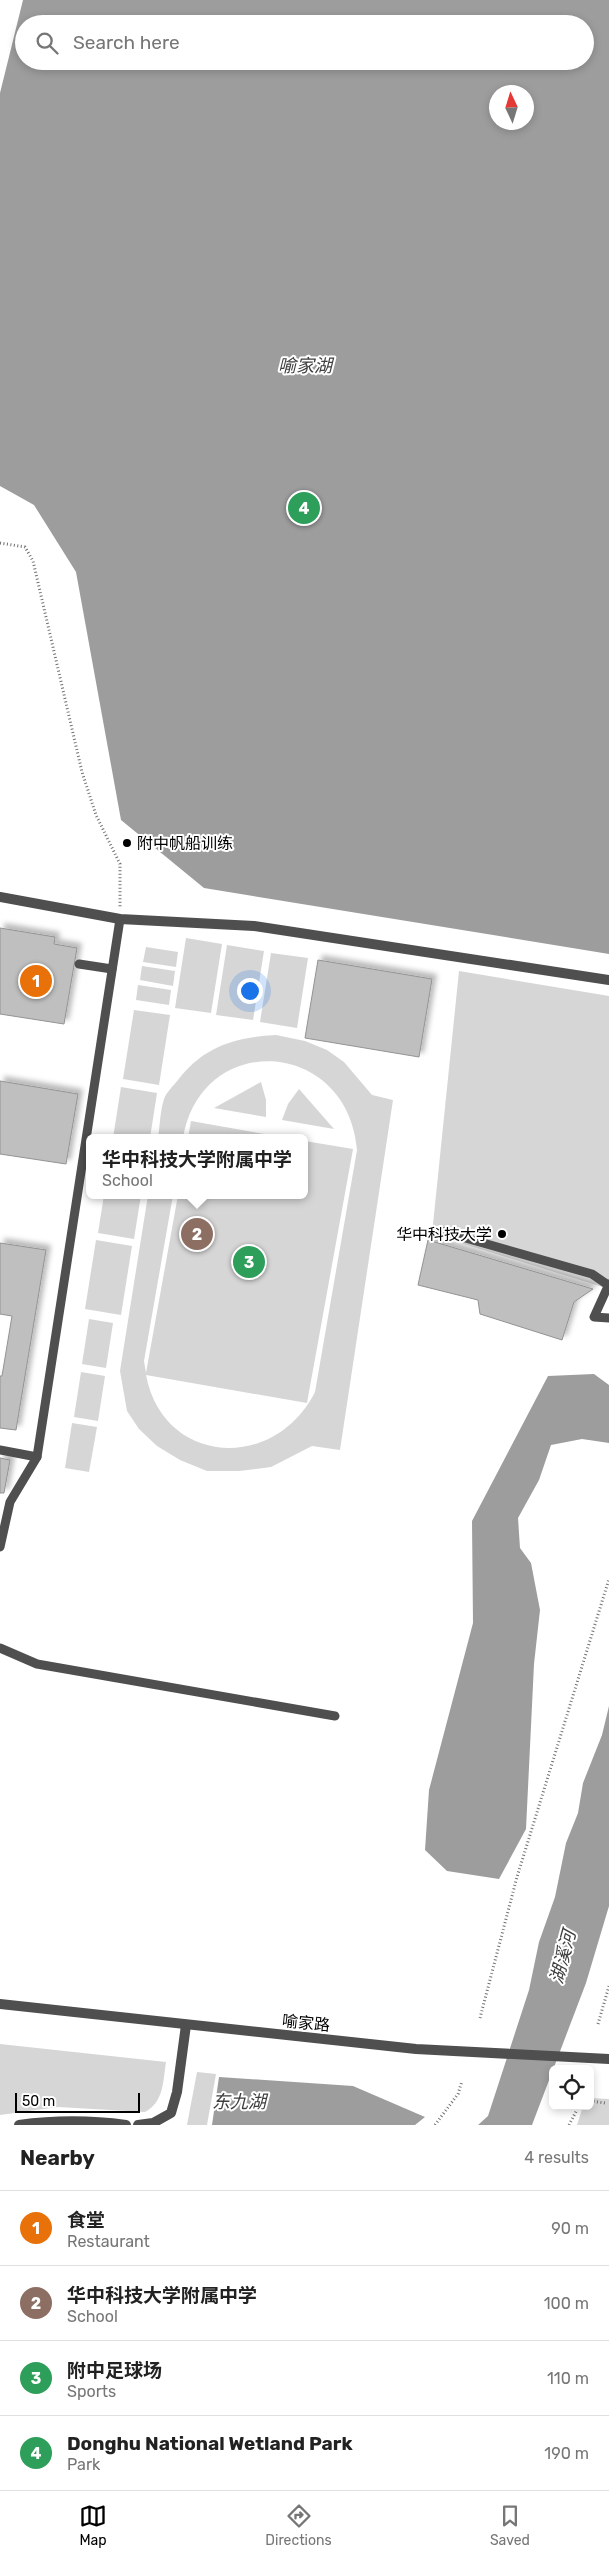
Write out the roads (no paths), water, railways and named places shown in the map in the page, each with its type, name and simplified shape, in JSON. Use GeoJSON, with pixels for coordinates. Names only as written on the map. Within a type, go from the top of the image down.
{"type":"FeatureCollection","features":[{"type":"Feature","properties":{"kind":"street"},"geometry":{"type":"LineString","coordinates":[[0,897],[120,919],[254,926],[609,980]]}},
{"type":"Feature","properties":{"kind":"street","name":"喻家路"},"geometry":{"type":"LineString","coordinates":[[0,2004],[186,2026],[416,2049],[609,2059]]}},
{"type":"Feature","properties":{"kind":"street"},"geometry":{"type":"LineString","coordinates":[[138,2125],[153,2123],[171,2113],[177,2092],[186,2026]]}},
{"type":"Feature","properties":{"kind":"street"},"geometry":{"type":"LineString","coordinates":[[19,2125],[51,2121],[99,2122],[126,2125]]}},
{"type":"Feature","properties":{"kind":"lane"},"geometry":{"type":"LineString","coordinates":[[86,1134],[120,919]]}},
{"type":"Feature","properties":{"kind":"lane"},"geometry":{"type":"LineString","coordinates":[[79,964],[112,969]]}},
{"type":"Feature","properties":{"kind":"lane"},"geometry":{"type":"LineString","coordinates":[[0,1547],[10,1502],[36,1457],[86,1136]]}},
{"type":"Feature","properties":{"kind":"lane"},"geometry":{"type":"LineString","coordinates":[[441,1231],[592,1274],[609,1284],[594,1317],[609,1318]]}},
{"type":"Feature","properties":{"kind":"lane"},"geometry":{"type":"LineString","coordinates":[[0,1450],[36,1457]]}},
{"type":"Feature","properties":{"kind":"lane"},"geometry":{"type":"LineString","coordinates":[[0,1648],[37,1664],[335,1716]]}},
{"type":"Feature","properties":{"kind":"water","name":"喻家湖"},"geometry":{"type":"Polygon","coordinates":[[[23,0],[609,0],[609,954],[204,888],[121,820],[76,572],[34,505],[0,486],[0,93],[15,32],[15,70],[594,70],[594,15],[19,15],[23,0]]]}},
{"type":"Feature","properties":{"kind":"water"},"geometry":{"type":"Polygon","coordinates":[[[594,1374],[609,1385],[609,1443],[582,1439],[551,1445],[539,1480],[518,1518],[520,1548],[531,1563],[540,1610],[534,1664],[526,1829],[499,1879],[447,1871],[425,1850],[429,1790],[473,1623],[472,1521],[548,1376],[594,1374]]]}},
{"type":"Feature","properties":{"kind":"water","name":"湖溪河"},"geometry":{"type":"Polygon","coordinates":[[[609,1706],[609,1906],[586,1983],[555,2065],[549,2065],[549,2080],[532,2125],[478,2125],[488,2116],[529,1990],[539,1942],[555,1897],[566,1843],[578,1813],[583,1783],[602,1735],[609,1706]]]}},
{"type":"Feature","properties":{"kind":"water","name":"东九湖"},"geometry":{"type":"Polygon","coordinates":[[[219,2077],[353,2086],[425,2117],[415,2125],[212,2125],[219,2077]]]}},
{"type":"Feature","properties":{"kind":"place","name":"Donghu National Wetland Park"},"geometry":{"type":"Point","coordinates":[304,508]}},
{"type":"Feature","properties":{"kind":"place","name":"附中帆船训练"},"geometry":{"type":"Point","coordinates":[127,843]}},
{"type":"Feature","properties":{"kind":"place","name":"食堂"},"geometry":{"type":"Point","coordinates":[36,981]}},
{"type":"Feature","properties":{"kind":"place","name":"华中科技大学附属中学"},"geometry":{"type":"Point","coordinates":[197,1234]}},
{"type":"Feature","properties":{"kind":"place","name":"华中科技大学"},"geometry":{"type":"Point","coordinates":[502,1234]}},
{"type":"Feature","properties":{"kind":"place","name":"附中足球场"},"geometry":{"type":"Point","coordinates":[249,1262]}}]}
